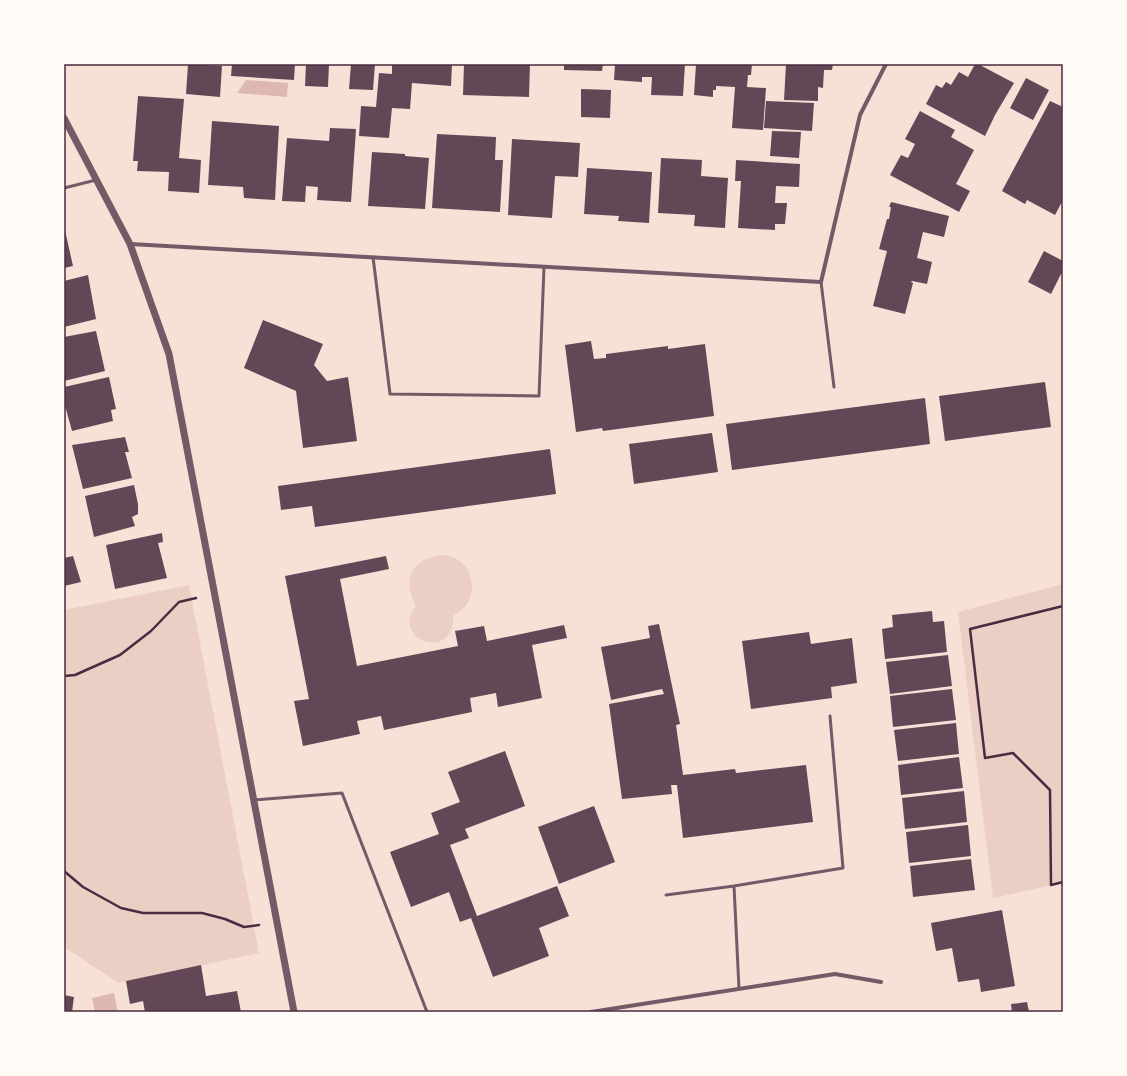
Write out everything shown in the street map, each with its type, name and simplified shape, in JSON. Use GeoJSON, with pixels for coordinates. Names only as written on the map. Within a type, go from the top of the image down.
{"type":"FeatureCollection","features":[{"type":"Feature","properties":{"kind":"street"},"geometry":{"type":"LineString","coordinates":[[130,244],[821,282],[860,115],[886,64]]}},
{"type":"Feature","properties":{"kind":"street"},"geometry":{"type":"LineString","coordinates":[[64,118],[130,244],[169,354],[294,1012]]}},
{"type":"Feature","properties":{"kind":"street"},"geometry":{"type":"LineString","coordinates":[[591,1012],[835,974],[881,982]]}},
{"type":"Feature","properties":{"kind":"lane"},"geometry":{"type":"LineString","coordinates":[[64,188],[96,180]]}},
{"type":"Feature","properties":{"kind":"lane"},"geometry":{"type":"LineString","coordinates":[[373,257],[390,394],[539,396],[544,266]]}},
{"type":"Feature","properties":{"kind":"lane"},"geometry":{"type":"LineString","coordinates":[[821,282],[834,387]]}},
{"type":"Feature","properties":{"kind":"lane"},"geometry":{"type":"LineString","coordinates":[[666,895],[734,886],[843,868],[830,716]]}},
{"type":"Feature","properties":{"kind":"lane"},"geometry":{"type":"LineString","coordinates":[[254,800],[342,793],[427,1012]]}},
{"type":"Feature","properties":{"kind":"lane"},"geometry":{"type":"LineString","coordinates":[[734,886],[740,989]]}},
{"type":"Feature","properties":{"kind":"path"},"geometry":{"type":"LineString","coordinates":[[64,676],[75,675],[120,654],[151,632],[179,602],[214,595]]}},
{"type":"Feature","properties":{"kind":"path"},"geometry":{"type":"LineString","coordinates":[[1063,606],[970,629],[985,758],[1013,752],[1050,790],[1051,885],[1063,882]]}},
{"type":"Feature","properties":{"kind":"path"},"geometry":{"type":"LineString","coordinates":[[64,871],[83,886],[121,908],[143,913],[202,913],[225,919],[244,927],[276,922]]}},
{"type":"Feature","properties":{"kind":"shaded area"},"geometry":{"type":"Polygon","coordinates":[[[246,80],[288,83],[287,97],[237,93],[246,80]]]}},
{"type":"Feature","properties":{"kind":"shaded area"},"geometry":{"type":"Polygon","coordinates":[[[444,555],[453,557],[465,566],[471,580],[471,595],[464,608],[453,616],[451,629],[446,638],[438,642],[429,642],[420,639],[413,633],[410,624],[411,614],[416,606],[411,594],[410,578],[413,571],[422,561],[444,555]]]}},
{"type":"Feature","properties":{"kind":"shaded area"},"geometry":{"type":"Polygon","coordinates":[[[1063,584],[1063,883],[993,898],[958,612],[1063,584]]]}},
{"type":"Feature","properties":{"kind":"shaded area"},"geometry":{"type":"Polygon","coordinates":[[[189,585],[259,953],[118,983],[64,947],[64,610],[189,585]]]}},
{"type":"Feature","properties":{"kind":"shaded area"},"geometry":{"type":"Polygon","coordinates":[[[114,993],[118,1012],[95,1012],[92,998],[114,993]]]}},
{"type":"Feature","properties":{"kind":"building"},"geometry":{"type":"Polygon","coordinates":[[[188,64],[222,66],[220,97],[186,94],[188,64]]]}},
{"type":"Feature","properties":{"kind":"building"},"geometry":{"type":"Polygon","coordinates":[[[232,64],[295,64],[294,80],[231,76],[232,64]]]}},
{"type":"Feature","properties":{"kind":"building"},"geometry":{"type":"Polygon","coordinates":[[[306,64],[329,64],[328,87],[305,86],[306,64]]]}},
{"type":"Feature","properties":{"kind":"building"},"geometry":{"type":"Polygon","coordinates":[[[351,64],[375,64],[373,90],[349,89],[351,64]]]}},
{"type":"Feature","properties":{"kind":"building"},"geometry":{"type":"Polygon","coordinates":[[[392,64],[452,64],[451,86],[412,83],[410,109],[392,108],[389,138],[359,136],[361,106],[376,107],[379,73],[392,74],[392,64]]]}},
{"type":"Feature","properties":{"kind":"building"},"geometry":{"type":"Polygon","coordinates":[[[464,64],[530,64],[529,97],[463,95],[464,64]]]}},
{"type":"Feature","properties":{"kind":"building"},"geometry":{"type":"Polygon","coordinates":[[[564,64],[603,64],[602,71],[564,70],[564,64]]]}},
{"type":"Feature","properties":{"kind":"building"},"geometry":{"type":"Polygon","coordinates":[[[615,64],[685,64],[683,96],[651,95],[652,77],[642,77],[642,82],[614,80],[615,64]]]}},
{"type":"Feature","properties":{"kind":"building"},"geometry":{"type":"Polygon","coordinates":[[[696,64],[752,64],[751,75],[748,75],[747,87],[766,88],[763,130],[732,128],[735,87],[716,86],[716,90],[713,90],[713,97],[694,95],[696,64]]]}},
{"type":"Feature","properties":{"kind":"building"},"geometry":{"type":"Polygon","coordinates":[[[786,64],[833,64],[832,70],[824,70],[823,88],[818,87],[818,101],[784,100],[786,64]]]}},
{"type":"Feature","properties":{"kind":"building"},"geometry":{"type":"Polygon","coordinates":[[[975,64],[978,64],[1014,83],[995,115],[985,136],[926,104],[936,85],[942,88],[946,82],[951,85],[959,72],[968,77],[975,64]]]}},
{"type":"Feature","properties":{"kind":"building"},"geometry":{"type":"Polygon","coordinates":[[[1026,78],[1049,90],[1033,120],[1010,108],[1026,78]]]}},
{"type":"Feature","properties":{"kind":"building"},"geometry":{"type":"Polygon","coordinates":[[[581,89],[611,90],[610,118],[581,117],[581,89]]]}},
{"type":"Feature","properties":{"kind":"building"},"geometry":{"type":"Polygon","coordinates":[[[138,96],[184,99],[179,158],[201,160],[199,193],[168,191],[169,172],[137,171],[138,161],[133,161],[138,96]]]}},
{"type":"Feature","properties":{"kind":"building"},"geometry":{"type":"Polygon","coordinates":[[[766,101],[814,103],[812,131],[764,128],[766,101]]]}},
{"type":"Feature","properties":{"kind":"building"},"geometry":{"type":"Polygon","coordinates":[[[1050,101],[1063,107],[1063,200],[1055,215],[1027,200],[1025,204],[1002,191],[1050,101]]]}},
{"type":"Feature","properties":{"kind":"building"},"geometry":{"type":"Polygon","coordinates":[[[920,111],[955,130],[951,137],[974,150],[956,184],[970,191],[959,212],[890,175],[901,155],[908,158],[915,144],[905,139],[920,111]]]}},
{"type":"Feature","properties":{"kind":"building"},"geometry":{"type":"Polygon","coordinates":[[[212,121],[279,126],[275,200],[244,198],[243,187],[208,185],[212,121]]]}},
{"type":"Feature","properties":{"kind":"building"},"geometry":{"type":"Polygon","coordinates":[[[330,128],[356,129],[351,202],[317,200],[318,187],[306,186],[305,202],[282,201],[287,138],[329,141],[330,128]]]}},
{"type":"Feature","properties":{"kind":"building"},"geometry":{"type":"Polygon","coordinates":[[[772,131],[801,132],[799,158],[770,156],[772,131]]]}},
{"type":"Feature","properties":{"kind":"building"},"geometry":{"type":"Polygon","coordinates":[[[437,134],[496,137],[495,160],[503,160],[500,212],[432,208],[437,134]]]}},
{"type":"Feature","properties":{"kind":"building"},"geometry":{"type":"Polygon","coordinates":[[[512,139],[580,143],[578,177],[555,176],[552,218],[508,215],[512,139]]]}},
{"type":"Feature","properties":{"kind":"building"},"geometry":{"type":"Polygon","coordinates":[[[372,152],[405,154],[405,156],[429,158],[425,209],[368,206],[372,152]]]}},
{"type":"Feature","properties":{"kind":"building"},"geometry":{"type":"Polygon","coordinates":[[[661,158],[702,160],[701,176],[728,178],[725,228],[694,226],[695,215],[658,213],[661,158]]]}},
{"type":"Feature","properties":{"kind":"building"},"geometry":{"type":"Polygon","coordinates":[[[736,160],[800,164],[799,187],[776,186],[775,203],[787,203],[785,224],[775,224],[775,230],[738,228],[741,181],[735,181],[736,160]]]}},
{"type":"Feature","properties":{"kind":"building"},"geometry":{"type":"Polygon","coordinates":[[[587,168],[652,172],[649,223],[618,221],[619,216],[584,214],[587,168]]]}},
{"type":"Feature","properties":{"kind":"building"},"geometry":{"type":"Polygon","coordinates":[[[891,202],[949,216],[944,237],[923,232],[917,258],[932,262],[927,284],[911,282],[913,283],[905,314],[873,306],[887,251],[879,249],[887,219],[889,219],[891,207],[889,207],[891,202]]]}},
{"type":"Feature","properties":{"kind":"building"},"geometry":{"type":"Polygon","coordinates":[[[64,226],[73,266],[64,268],[64,226]]]}},
{"type":"Feature","properties":{"kind":"building"},"geometry":{"type":"Polygon","coordinates":[[[1044,251],[1063,261],[1063,270],[1051,294],[1028,282],[1044,251]]]}},
{"type":"Feature","properties":{"kind":"building"},"geometry":{"type":"Polygon","coordinates":[[[88,275],[96,319],[64,327],[64,281],[88,275]]]}},
{"type":"Feature","properties":{"kind":"building"},"geometry":{"type":"Polygon","coordinates":[[[263,320],[323,344],[314,365],[327,381],[348,377],[357,441],[303,448],[296,391],[244,368],[263,320]]]}},
{"type":"Feature","properties":{"kind":"building"},"geometry":{"type":"Polygon","coordinates":[[[96,331],[105,371],[64,381],[64,337],[96,331]]]}},
{"type":"Feature","properties":{"kind":"building"},"geometry":{"type":"Polygon","coordinates":[[[591,341],[594,359],[606,358],[606,354],[668,346],[668,349],[705,344],[714,416],[603,431],[602,428],[576,432],[565,345],[591,341]]]}},
{"type":"Feature","properties":{"kind":"building"},"geometry":{"type":"Polygon","coordinates":[[[109,377],[116,409],[111,410],[113,421],[72,431],[64,402],[64,387],[109,377]]]}},
{"type":"Feature","properties":{"kind":"building"},"geometry":{"type":"Polygon","coordinates":[[[1045,382],[1051,427],[945,441],[939,396],[1045,382]]]}},
{"type":"Feature","properties":{"kind":"building"},"geometry":{"type":"Polygon","coordinates":[[[925,398],[930,444],[732,470],[726,424],[925,398]]]}},
{"type":"Feature","properties":{"kind":"building"},"geometry":{"type":"Polygon","coordinates":[[[712,433],[718,472],[634,484],[629,444],[712,433]]]}},
{"type":"Feature","properties":{"kind":"building"},"geometry":{"type":"Polygon","coordinates":[[[125,437],[129,452],[125,452],[132,478],[83,489],[72,445],[125,437]]]}},
{"type":"Feature","properties":{"kind":"building"},"geometry":{"type":"Polygon","coordinates":[[[550,449],[556,494],[315,527],[312,506],[281,510],[278,486],[550,449]]]}},
{"type":"Feature","properties":{"kind":"building"},"geometry":{"type":"Polygon","coordinates":[[[134,485],[138,504],[138,514],[132,517],[135,526],[94,537],[85,496],[134,485]]]}},
{"type":"Feature","properties":{"kind":"building"},"geometry":{"type":"Polygon","coordinates":[[[162,533],[163,542],[158,543],[167,578],[115,589],[106,545],[162,533]]]}},
{"type":"Feature","properties":{"kind":"building"},"geometry":{"type":"Polygon","coordinates":[[[73,556],[81,582],[64,586],[64,558],[73,556]]]}},
{"type":"Feature","properties":{"kind":"building"},"geometry":{"type":"Polygon","coordinates":[[[386,556],[389,569],[340,579],[357,666],[458,646],[455,631],[484,626],[487,641],[564,625],[567,638],[532,645],[542,698],[498,707],[496,693],[470,698],[472,712],[384,730],[381,716],[357,721],[360,734],[303,746],[294,701],[309,699],[285,576],[386,556]]]}},
{"type":"Feature","properties":{"kind":"building"},"geometry":{"type":"Polygon","coordinates":[[[932,611],[933,622],[944,621],[947,652],[885,659],[882,629],[893,627],[892,615],[932,611]]]}},
{"type":"Feature","properties":{"kind":"building"},"geometry":{"type":"Polygon","coordinates":[[[659,624],[680,724],[676,725],[683,775],[735,769],[736,773],[806,765],[813,822],[683,838],[677,785],[671,785],[672,794],[622,799],[609,704],[664,694],[662,689],[611,700],[601,647],[650,638],[648,626],[659,624]]]}},
{"type":"Feature","properties":{"kind":"building"},"geometry":{"type":"Polygon","coordinates":[[[809,632],[811,644],[852,638],[857,683],[831,687],[832,698],[751,709],[742,641],[809,632]]]}},
{"type":"Feature","properties":{"kind":"building"},"geometry":{"type":"Polygon","coordinates":[[[948,655],[952,686],[890,694],[886,662],[948,655]]]}},
{"type":"Feature","properties":{"kind":"building"},"geometry":{"type":"Polygon","coordinates":[[[952,689],[956,720],[893,727],[890,696],[952,689]]]}},
{"type":"Feature","properties":{"kind":"building"},"geometry":{"type":"Polygon","coordinates":[[[956,723],[959,754],[898,761],[894,730],[956,723]]]}},
{"type":"Feature","properties":{"kind":"building"},"geometry":{"type":"Polygon","coordinates":[[[505,751],[525,806],[465,829],[469,838],[450,845],[477,916],[557,886],[569,916],[539,928],[549,956],[493,977],[471,918],[460,922],[449,892],[411,907],[390,852],[439,834],[431,813],[460,802],[448,772],[505,751]]]}},
{"type":"Feature","properties":{"kind":"building"},"geometry":{"type":"Polygon","coordinates":[[[959,757],[963,788],[901,795],[898,765],[959,757]]]}},
{"type":"Feature","properties":{"kind":"building"},"geometry":{"type":"Polygon","coordinates":[[[964,791],[967,822],[905,829],[902,798],[964,791]]]}},
{"type":"Feature","properties":{"kind":"building"},"geometry":{"type":"Polygon","coordinates":[[[594,806],[615,862],[559,884],[538,827],[594,806]]]}},
{"type":"Feature","properties":{"kind":"building"},"geometry":{"type":"Polygon","coordinates":[[[968,825],[971,856],[909,863],[906,832],[968,825]]]}},
{"type":"Feature","properties":{"kind":"building"},"geometry":{"type":"Polygon","coordinates":[[[971,859],[975,890],[913,897],[910,866],[971,859]]]}},
{"type":"Feature","properties":{"kind":"building"},"geometry":{"type":"Polygon","coordinates":[[[1002,910],[1015,986],[981,992],[979,979],[958,982],[952,948],[936,951],[931,923],[1002,910]]]}},
{"type":"Feature","properties":{"kind":"building"},"geometry":{"type":"Polygon","coordinates":[[[201,965],[206,996],[237,991],[241,1012],[145,1012],[143,1001],[130,1004],[126,981],[201,965]]]}},
{"type":"Feature","properties":{"kind":"building"},"geometry":{"type":"Polygon","coordinates":[[[64,995],[74,997],[72,1012],[64,1012],[64,995]]]}},
{"type":"Feature","properties":{"kind":"building"},"geometry":{"type":"Polygon","coordinates":[[[1027,1002],[1029,1012],[1012,1012],[1011,1004],[1027,1002]]]}}]}
